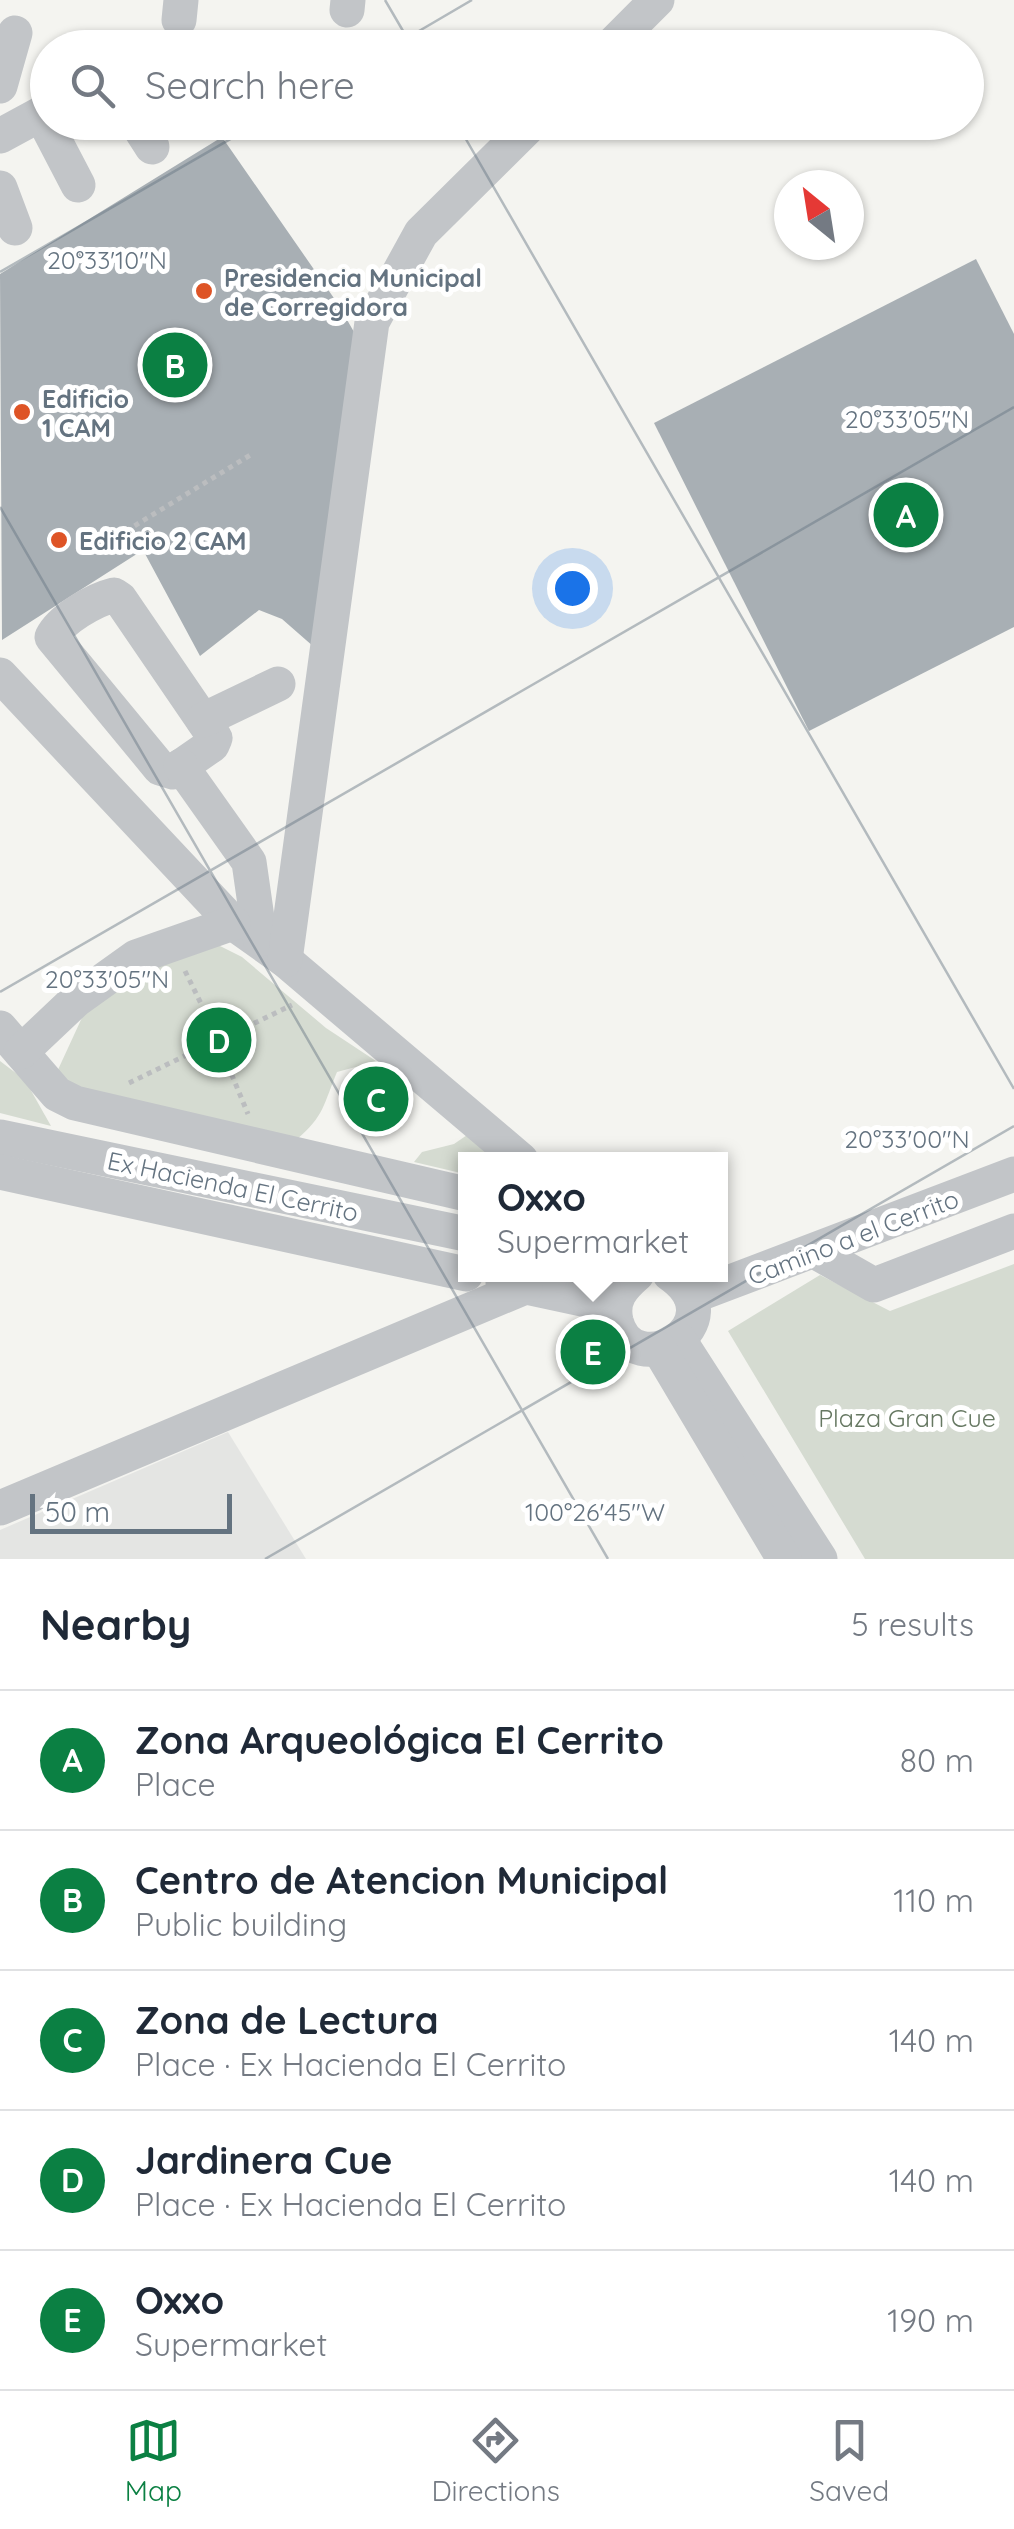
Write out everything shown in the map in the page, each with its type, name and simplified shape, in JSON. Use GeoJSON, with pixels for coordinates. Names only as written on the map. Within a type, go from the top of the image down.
{"type":"FeatureCollection","features":[{"type":"Feature","properties":{"kind":"street"},"geometry":{"type":"LineString","coordinates":[[627,30],[657,0]]}},
{"type":"Feature","properties":{"kind":"street"},"geometry":{"type":"LineString","coordinates":[[0,86],[14,33]]}},
{"type":"Feature","properties":{"kind":"street"},"geometry":{"type":"LineString","coordinates":[[0,136],[30,120]]}},
{"type":"Feature","properties":{"kind":"street"},"geometry":{"type":"LineString","coordinates":[[57,140],[78,184]]}},
{"type":"Feature","properties":{"kind":"street"},"geometry":{"type":"LineString","coordinates":[[259,941],[372,322],[421,233],[515,140]]}},
{"type":"Feature","properties":{"kind":"street"},"geometry":{"type":"LineString","coordinates":[[0,188],[15,228]]}},
{"type":"Feature","properties":{"kind":"street"},"geometry":{"type":"LineString","coordinates":[[102,598],[120,598],[215,741],[181,766],[172,772],[160,768],[59,648],[53,633],[102,598]]}},
{"type":"Feature","properties":{"kind":"street"},"geometry":{"type":"LineString","coordinates":[[0,675],[259,941],[510,1152]]}},
{"type":"Feature","properties":{"kind":"street"},"geometry":{"type":"LineString","coordinates":[[203,720],[278,684]]}},
{"type":"Feature","properties":{"kind":"street"},"geometry":{"type":"LineString","coordinates":[[181,766],[250,862],[259,941]]}},
{"type":"Feature","properties":{"kind":"street"},"geometry":{"type":"LineString","coordinates":[[259,941],[136,956],[76,1000],[11,1040],[58,1094],[75,1103],[458,1192]]}},
{"type":"Feature","properties":{"kind":"street","name":"Ex Hacienda El Cerrito"},"geometry":{"type":"LineString","coordinates":[[0,1137],[458,1232]]}},
{"type":"Feature","properties":{"kind":"street"},"geometry":{"type":"LineString","coordinates":[[0,1172],[458,1272]]}},
{"type":"Feature","properties":{"kind":"street","name":"Camino a el Cerrito"},"geometry":{"type":"LineString","coordinates":[[728,1274],[816,1252],[1014,1174]]}},
{"type":"Feature","properties":{"kind":"street"},"geometry":{"type":"LineString","coordinates":[[816,1252],[874,1285],[1014,1231]]}},
{"type":"Feature","properties":{"kind":"street"},"geometry":{"type":"LineString","coordinates":[[503,1282],[525,1287],[620,1286],[617,1324],[627,1340],[644,1348],[669,1345],[689,1328],[693,1313],[680,1286]]}},
{"type":"Feature","properties":{"kind":"street"},"geometry":{"type":"LineString","coordinates":[[0,1508],[525,1287]]}},
{"type":"Feature","properties":{"kind":"street"},"geometry":{"type":"LineString","coordinates":[[669,1345],[784,1559]]}},
{"type":"Feature","properties":{"kind":"street"},"geometry":{"type":"LineString","coordinates":[[669,1345],[820,1559]]}},
{"type":"Feature","properties":{"kind":"path"},"geometry":{"type":"LineString","coordinates":[[126,531],[252,454]]}},
{"type":"Feature","properties":{"kind":"path"},"geometry":{"type":"LineString","coordinates":[[185,970],[210,1022]]}},
{"type":"Feature","properties":{"kind":"path"},"geometry":{"type":"LineString","coordinates":[[236,1032],[296,1003]]}},
{"type":"Feature","properties":{"kind":"path"},"geometry":{"type":"LineString","coordinates":[[116,1090],[203,1048]]}},
{"type":"Feature","properties":{"kind":"path"},"geometry":{"type":"LineString","coordinates":[[224,1056],[255,1130]]}},
{"type":"Feature","properties":{"kind":"shaded area"},"geometry":{"type":"Polygon","coordinates":[[[228,1432],[306,1559],[0,1559],[0,1530],[228,1432]]]}},
{"type":"Feature","properties":{"kind":"green space"},"geometry":{"type":"Polygon","coordinates":[[[216,944],[242,957],[326,1028],[382,1065],[337,1072],[318,1116],[297,1139],[71,1092],[56,1074],[92,996],[132,967],[216,944]]]}},
{"type":"Feature","properties":{"kind":"green space"},"geometry":{"type":"Polygon","coordinates":[[[0,1061],[25,1080],[51,1126],[0,1113],[0,1061]]]}},
{"type":"Feature","properties":{"kind":"green space"},"geometry":{"type":"Polygon","coordinates":[[[470,1133],[490,1152],[458,1152],[458,1172],[414,1162],[422,1152],[454,1144],[470,1133]]]}},
{"type":"Feature","properties":{"kind":"green space","name":"Plaza Gran Cue"},"geometry":{"type":"Polygon","coordinates":[[[1014,1264],[1014,1559],[865,1559],[728,1331],[820,1275],[890,1311],[1014,1264]]]}},
{"type":"Feature","properties":{"kind":"building"},"geometry":{"type":"Polygon","coordinates":[[[217,140],[224,140],[354,332],[314,647],[282,619],[259,610],[200,656],[143,550],[2,640],[0,274],[217,140]]]}},
{"type":"Feature","properties":{"kind":"building"},"geometry":{"type":"Polygon","coordinates":[[[976,259],[1014,334],[1014,627],[809,731],[654,423],[976,259]]]}},
{"type":"Feature","properties":{"kind":"building"},"geometry":{"type":"Polygon","coordinates":[[[227,1014],[243,1048],[210,1063],[195,1029],[227,1014]]]}},
{"type":"Feature","properties":{"kind":"place","name":"Presidencia Municipal de Corregidora"},"geometry":{"type":"Point","coordinates":[204,291]}},
{"type":"Feature","properties":{"kind":"place","name":"Centro de Atencion Municipal"},"geometry":{"type":"Point","coordinates":[175,365]}},
{"type":"Feature","properties":{"kind":"place","name":"Edificio 1 CAM"},"geometry":{"type":"Point","coordinates":[22,412]}},
{"type":"Feature","properties":{"kind":"place","name":"Zona Arqueológica El Cerrito"},"geometry":{"type":"Point","coordinates":[906,515]}},
{"type":"Feature","properties":{"kind":"place","name":"Edificio 2 CAM"},"geometry":{"type":"Point","coordinates":[59,540]}},
{"type":"Feature","properties":{"kind":"place","name":"Jardinera Cue"},"geometry":{"type":"Point","coordinates":[219,1040]}},
{"type":"Feature","properties":{"kind":"place","name":"Zona de Lectura"},"geometry":{"type":"Point","coordinates":[376,1099]}},
{"type":"Feature","properties":{"kind":"place","name":"Oxxo"},"geometry":{"type":"Point","coordinates":[593,1352]}}]}
